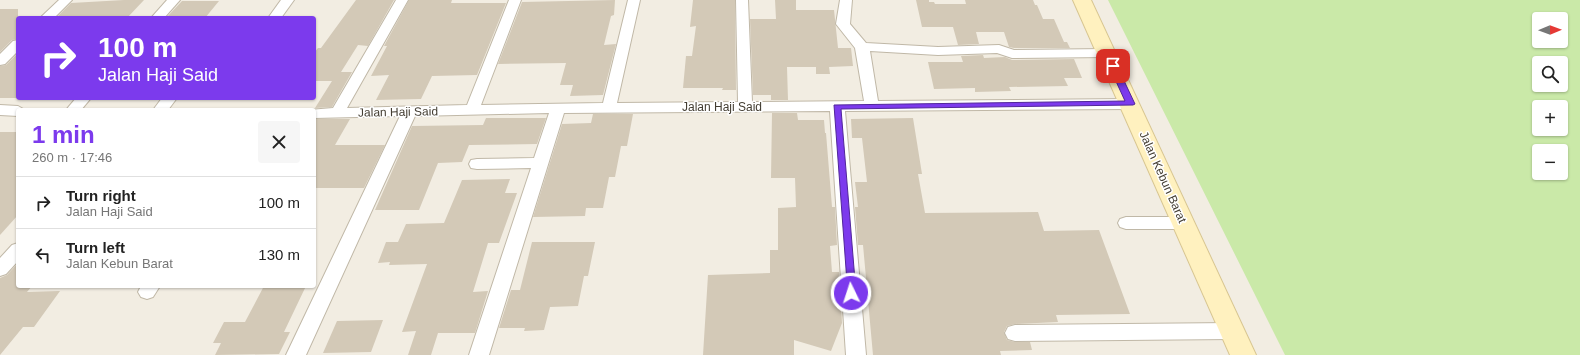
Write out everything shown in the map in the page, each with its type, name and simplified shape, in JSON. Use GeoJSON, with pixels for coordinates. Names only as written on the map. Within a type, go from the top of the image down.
{"type":"FeatureCollection","features":[{"type":"Feature","properties":{"kind":"main road","name":"Jalan Kebun Barat"},"geometry":{"type":"LineString","coordinates":[[1082,0],[1242,355]]}},
{"type":"Feature","properties":{"kind":"street"},"geometry":{"type":"LineString","coordinates":[[48,16],[66,0]]}},
{"type":"Feature","properties":{"kind":"street"},"geometry":{"type":"LineString","coordinates":[[159,16],[174,0]]}},
{"type":"Feature","properties":{"kind":"street"},"geometry":{"type":"LineString","coordinates":[[276,16],[288,0]]}},
{"type":"Feature","properties":{"kind":"street"},"geometry":{"type":"LineString","coordinates":[[337,113],[402,0]]}},
{"type":"Feature","properties":{"kind":"street"},"geometry":{"type":"LineString","coordinates":[[472,110],[515,0]]}},
{"type":"Feature","properties":{"kind":"street"},"geometry":{"type":"LineString","coordinates":[[609,108],[634,0]]}},
{"type":"Feature","properties":{"kind":"street"},"geometry":{"type":"LineString","coordinates":[[742,0],[745,107]]}},
{"type":"Feature","properties":{"kind":"street"},"geometry":{"type":"LineString","coordinates":[[846,0],[843,24],[862,47],[872,106]]}},
{"type":"Feature","properties":{"kind":"street"},"geometry":{"type":"LineString","coordinates":[[0,61],[16,46]]}},
{"type":"Feature","properties":{"kind":"street"},"geometry":{"type":"LineString","coordinates":[[862,47],[938,51],[1000,48],[1012,54],[1107,53]]}},
{"type":"Feature","properties":{"kind":"street"},"geometry":{"type":"LineString","coordinates":[[75,108],[82,100]]}},
{"type":"Feature","properties":{"kind":"street"},"geometry":{"type":"LineString","coordinates":[[162,108],[168,100]]}},
{"type":"Feature","properties":{"kind":"street","name":"Jalan Haji Said"},"geometry":{"type":"LineString","coordinates":[[316,113],[558,108],[1130,104]]}},
{"type":"Feature","properties":{"kind":"street"},"geometry":{"type":"LineString","coordinates":[[837,106],[856,355]]}},
{"type":"Feature","properties":{"kind":"street"},"geometry":{"type":"LineString","coordinates":[[479,355],[558,108]]}},
{"type":"Feature","properties":{"kind":"street"},"geometry":{"type":"LineString","coordinates":[[0,110],[16,110]]}},
{"type":"Feature","properties":{"kind":"street"},"geometry":{"type":"LineString","coordinates":[[296,355],[409,112]]}},
{"type":"Feature","properties":{"kind":"street"},"geometry":{"type":"LineString","coordinates":[[477,164],[540,163]]}},
{"type":"Feature","properties":{"kind":"street"},"geometry":{"type":"LineString","coordinates":[[1126,224],[1182,223]]}},
{"type":"Feature","properties":{"kind":"street"},"geometry":{"type":"LineString","coordinates":[[0,269],[16,252]]}},
{"type":"Feature","properties":{"kind":"street"},"geometry":{"type":"LineString","coordinates":[[1015,333],[1232,331]]}},
{"type":"Feature","properties":{"kind":"green space"},"geometry":{"type":"Polygon","coordinates":[[[1108,0],[1580,0],[1580,355],[1285,355],[1108,0]]]}},
{"type":"Feature","properties":{"kind":"building"},"geometry":{"type":"Polygon","coordinates":[[[144,0],[129,16],[58,16],[71,3],[144,0]]]}},
{"type":"Feature","properties":{"kind":"building"},"geometry":{"type":"Polygon","coordinates":[[[356,0],[394,0],[368,46],[358,45],[341,72],[352,72],[332,107],[315,108],[332,81],[316,81],[316,50],[318,48],[321,48],[356,0]]]}},
{"type":"Feature","properties":{"kind":"building"},"geometry":{"type":"Polygon","coordinates":[[[409,0],[452,0],[451,3],[506,3],[477,75],[432,76],[421,99],[376,100],[389,75],[371,76],[387,46],[384,46],[409,0]]]}},
{"type":"Feature","properties":{"kind":"building"},"geometry":{"type":"Polygon","coordinates":[[[615,0],[614,15],[611,16],[604,45],[616,44],[603,95],[570,96],[573,85],[560,85],[566,63],[498,64],[522,2],[615,0]]]}},
{"type":"Feature","properties":{"kind":"building"},"geometry":{"type":"Polygon","coordinates":[[[693,0],[735,0],[736,90],[722,90],[723,88],[683,88],[686,56],[692,56],[696,26],[690,27],[693,0]]]}},
{"type":"Feature","properties":{"kind":"building"},"geometry":{"type":"Polygon","coordinates":[[[775,0],[796,0],[796,10],[834,10],[838,48],[851,48],[853,66],[829,67],[830,74],[816,74],[816,67],[787,67],[788,100],[771,100],[771,95],[753,95],[750,19],[776,19],[775,0]]]}},
{"type":"Feature","properties":{"kind":"building"},"geometry":{"type":"Polygon","coordinates":[[[916,0],[929,0],[929,2],[934,2],[935,4],[966,4],[965,0],[1033,0],[1035,5],[1037,5],[1043,19],[1054,19],[1064,42],[1067,42],[1070,48],[1009,47],[1004,32],[976,32],[979,44],[958,45],[953,27],[922,27],[916,0]]]}},
{"type":"Feature","properties":{"kind":"building"},"geometry":{"type":"Polygon","coordinates":[[[182,1],[219,1],[207,16],[168,16],[182,1]]]}},
{"type":"Feature","properties":{"kind":"building"},"geometry":{"type":"Polygon","coordinates":[[[0,9],[18,9],[18,16],[16,16],[16,39],[12,40],[0,52],[0,9]]]}},
{"type":"Feature","properties":{"kind":"building"},"geometry":{"type":"Polygon","coordinates":[[[16,55],[16,98],[0,98],[0,66],[6,65],[16,55]]]}},
{"type":"Feature","properties":{"kind":"building"},"geometry":{"type":"Polygon","coordinates":[[[983,55],[984,58],[1005,57],[1012,60],[1074,59],[1082,78],[1064,78],[1068,86],[1009,87],[1011,91],[975,92],[975,88],[934,89],[928,62],[963,62],[961,56],[983,55]]]}},
{"type":"Feature","properties":{"kind":"building"},"geometry":{"type":"Polygon","coordinates":[[[772,113],[797,113],[798,120],[824,120],[832,207],[835,207],[837,245],[830,246],[832,272],[839,272],[842,323],[831,351],[794,340],[794,355],[703,355],[708,275],[770,273],[770,250],[778,250],[778,208],[796,207],[795,178],[771,178],[772,113]]]}},
{"type":"Feature","properties":{"kind":"building"},"geometry":{"type":"Polygon","coordinates":[[[593,114],[633,114],[627,146],[621,146],[615,177],[609,177],[603,208],[586,208],[585,216],[533,217],[562,124],[591,123],[593,114]]]}},
{"type":"Feature","properties":{"kind":"building"},"geometry":{"type":"Polygon","coordinates":[[[486,118],[546,118],[537,144],[469,145],[462,162],[438,163],[419,210],[375,210],[412,126],[483,125],[486,118]]]}},
{"type":"Feature","properties":{"kind":"building"},"geometry":{"type":"Polygon","coordinates":[[[913,118],[922,174],[918,174],[925,213],[1038,212],[1044,231],[1099,230],[1130,314],[1056,315],[1058,322],[1015,324],[1007,326],[1004,332],[1007,340],[1015,342],[1030,342],[1032,350],[1000,351],[1001,355],[873,355],[863,245],[858,245],[855,207],[858,207],[855,182],[867,182],[862,138],[852,138],[851,119],[913,118]]]}},
{"type":"Feature","properties":{"kind":"building"},"geometry":{"type":"Polygon","coordinates":[[[316,119],[350,119],[335,145],[385,145],[364,188],[316,188],[316,119]]]}},
{"type":"Feature","properties":{"kind":"building"},"geometry":{"type":"Polygon","coordinates":[[[0,132],[16,132],[16,217],[0,235],[0,132]]]}},
{"type":"Feature","properties":{"kind":"building"},"geometry":{"type":"Polygon","coordinates":[[[510,179],[505,193],[517,193],[499,243],[488,243],[473,292],[488,291],[475,333],[438,333],[431,355],[408,355],[416,331],[402,332],[427,264],[389,265],[390,262],[378,263],[386,242],[398,242],[406,224],[444,223],[462,180],[510,179]]]}},
{"type":"Feature","properties":{"kind":"building"},"geometry":{"type":"Polygon","coordinates":[[[532,242],[595,242],[588,276],[584,276],[578,306],[550,307],[544,330],[524,331],[525,328],[499,328],[511,290],[520,290],[532,242]]]}},
{"type":"Feature","properties":{"kind":"building"},"geometry":{"type":"Polygon","coordinates":[[[16,265],[16,288],[30,288],[27,292],[60,291],[34,327],[23,327],[0,355],[0,278],[7,275],[16,265]]]}},
{"type":"Feature","properties":{"kind":"building"},"geometry":{"type":"Polygon","coordinates":[[[263,288],[305,288],[284,332],[290,332],[279,354],[215,355],[221,343],[213,343],[224,322],[245,322],[263,288]]]}},
{"type":"Feature","properties":{"kind":"building"},"geometry":{"type":"Polygon","coordinates":[[[383,320],[371,352],[323,353],[337,321],[383,320]]]}},
{"type":"Feature","properties":{"kind":"route"},"geometry":{"type":"LineString","coordinates":[[851,293],[837,106],[1130,104],[1113,66]]}}]}
